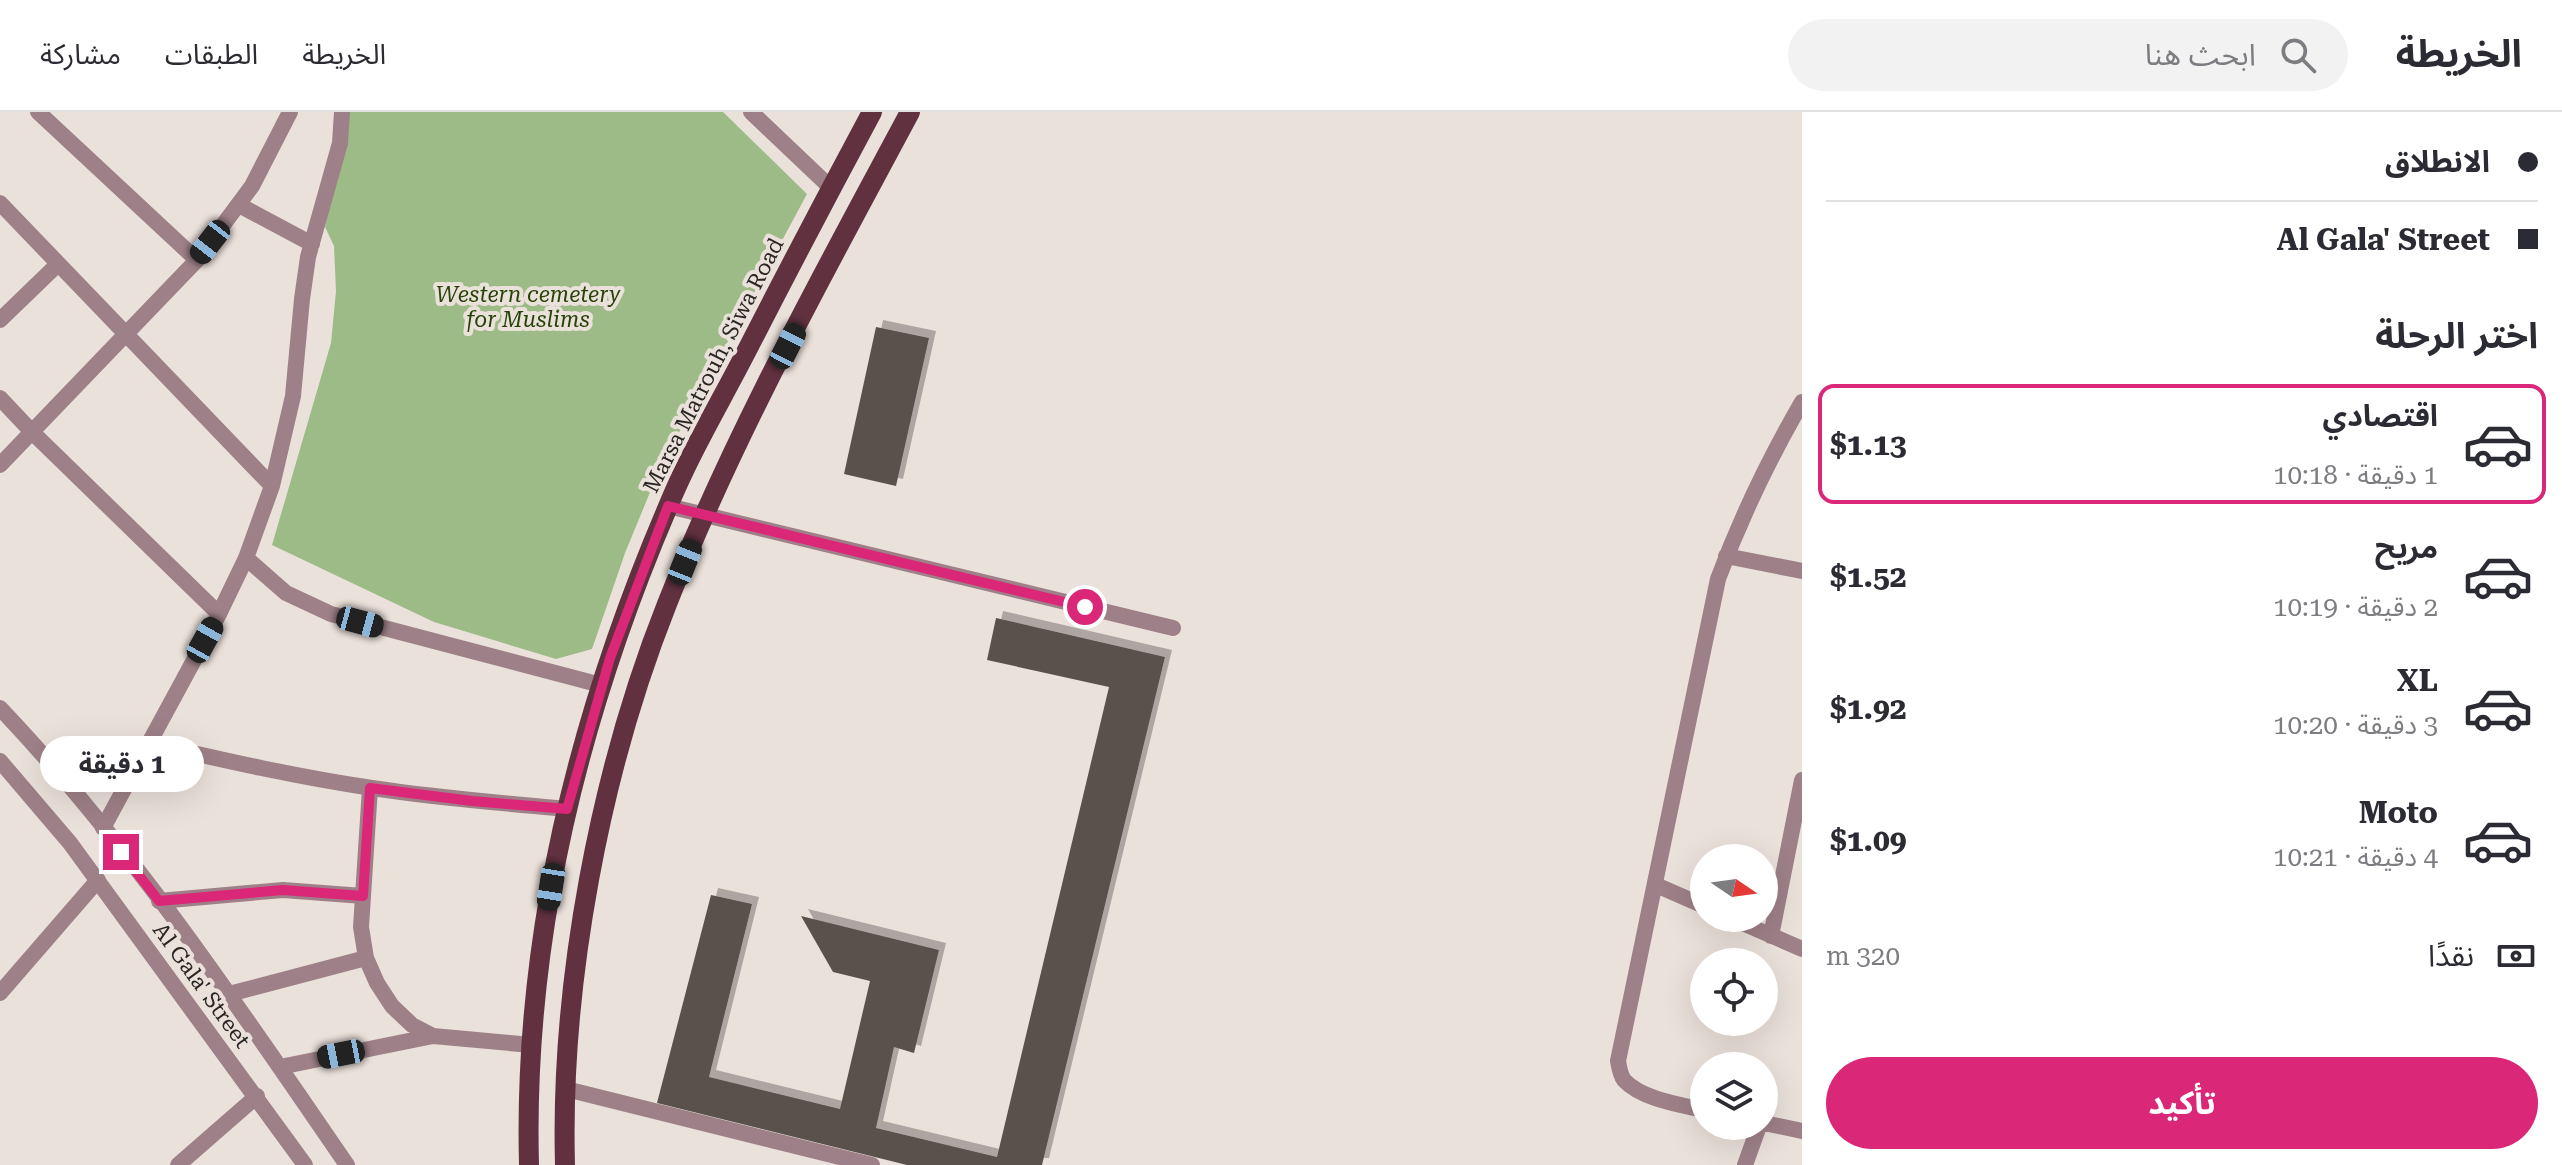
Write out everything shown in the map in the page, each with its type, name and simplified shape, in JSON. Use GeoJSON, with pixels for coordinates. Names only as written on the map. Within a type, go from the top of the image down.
{"type":"FeatureCollection","features":[{"type":"Feature","properties":{"kind":"main road","name":"Marsa Matrouh, Siwa Road"},"geometry":{"type":"LineString","coordinates":[[529,1165],[531,1045],[551,887],[567,809],[601,685],[636,584],[668,506],[872,112]]}},
{"type":"Feature","properties":{"kind":"main road"},"geometry":{"type":"LineString","coordinates":[[565,1165],[566,1089],[574,991],[588,893],[608,796],[643,674],[703,516],[910,112]]}},
{"type":"Feature","properties":{"kind":"street"},"geometry":{"type":"LineString","coordinates":[[38,112],[197,260]]}},
{"type":"Feature","properties":{"kind":"street"},"geometry":{"type":"LineString","coordinates":[[0,465],[197,260],[252,186],[290,112]]}},
{"type":"Feature","properties":{"kind":"street"},"geometry":{"type":"LineString","coordinates":[[103,828],[219,614],[246,558],[272,486],[293,396],[302,299],[312,244],[340,143],[342,112]]}},
{"type":"Feature","properties":{"kind":"street"},"geometry":{"type":"LineString","coordinates":[[751,112],[831,188]]}},
{"type":"Feature","properties":{"kind":"street"},"geometry":{"type":"LineString","coordinates":[[0,203],[272,486]]}},
{"type":"Feature","properties":{"kind":"street"},"geometry":{"type":"LineString","coordinates":[[239,205],[312,244]]}},
{"type":"Feature","properties":{"kind":"street"},"geometry":{"type":"LineString","coordinates":[[0,320],[58,264]]}},
{"type":"Feature","properties":{"kind":"street"},"geometry":{"type":"LineString","coordinates":[[0,398],[219,614]]}},
{"type":"Feature","properties":{"kind":"street"},"geometry":{"type":"LineString","coordinates":[[1690,1107],[1661,1101],[1640,1090],[1624,1079],[1618,1061],[1715,594],[1736,528],[1766,465],[1802,402]]}},
{"type":"Feature","properties":{"kind":"street"},"geometry":{"type":"LineString","coordinates":[[668,506],[1173,628]]}},
{"type":"Feature","properties":{"kind":"street"},"geometry":{"type":"LineString","coordinates":[[1726,556],[1802,571]]}},
{"type":"Feature","properties":{"kind":"street"},"geometry":{"type":"LineString","coordinates":[[246,558],[286,593],[331,614],[601,685]]}},
{"type":"Feature","properties":{"kind":"street","name":"Al Gala' Street"},"geometry":{"type":"LineString","coordinates":[[0,708],[103,828],[159,901],[229,994],[347,1165]]}},
{"type":"Feature","properties":{"kind":"street"},"geometry":{"type":"LineString","coordinates":[[149,743],[370,788],[567,809]]}},
{"type":"Feature","properties":{"kind":"street","name":"Al Gala' Street"},"geometry":{"type":"LineString","coordinates":[[0,761],[98,880],[305,1165]]}},
{"type":"Feature","properties":{"kind":"street"},"geometry":{"type":"LineString","coordinates":[[1771,936],[1802,780]]}},
{"type":"Feature","properties":{"kind":"street"},"geometry":{"type":"LineString","coordinates":[[370,788],[361,927],[366,958],[392,1006],[412,1025],[433,1036]]}},
{"type":"Feature","properties":{"kind":"street"},"geometry":{"type":"LineString","coordinates":[[0,993],[98,880]]}},
{"type":"Feature","properties":{"kind":"street"},"geometry":{"type":"LineString","coordinates":[[1656,885],[1690,900]]}},
{"type":"Feature","properties":{"kind":"street"},"geometry":{"type":"LineString","coordinates":[[159,901],[283,890],[363,896]]}},
{"type":"Feature","properties":{"kind":"street"},"geometry":{"type":"LineString","coordinates":[[1762,932],[1802,949]]}},
{"type":"Feature","properties":{"kind":"street"},"geometry":{"type":"LineString","coordinates":[[229,994],[366,958]]}},
{"type":"Feature","properties":{"kind":"street"},"geometry":{"type":"LineString","coordinates":[[280,1067],[433,1036],[531,1045]]}},
{"type":"Feature","properties":{"kind":"street"},"geometry":{"type":"LineString","coordinates":[[566,1089],[872,1165]]}},
{"type":"Feature","properties":{"kind":"street"},"geometry":{"type":"LineString","coordinates":[[178,1165],[257,1096]]}},
{"type":"Feature","properties":{"kind":"street"},"geometry":{"type":"LineString","coordinates":[[1778,1127],[1802,1131]]}},
{"type":"Feature","properties":{"kind":"street"},"geometry":{"type":"LineString","coordinates":[[1745,1165],[1755,1140]]}},
{"type":"Feature","properties":{"kind":"green space","name":"Western cemetery for Muslims"},"geometry":{"type":"Polygon","coordinates":[[[348,112],[723,112],[807,194],[660,468],[625,553],[592,649],[556,659],[434,622],[272,545],[331,343],[336,291],[334,246],[325,227],[348,112]]]}},
{"type":"Feature","properties":{"kind":"building"},"geometry":{"type":"Polygon","coordinates":[[[876,327],[929,338],[896,486],[844,474],[876,327]]]}},
{"type":"Feature","properties":{"kind":"building"},"geometry":{"type":"Polygon","coordinates":[[[996,618],[1165,657],[1042,1165],[907,1165],[657,1103],[711,895],[752,904],[709,1077],[840,1109],[870,981],[833,972],[801,916],[939,950],[914,1053],[894,1047],[876,1128],[997,1157],[1109,687],[987,660],[996,618]]]}},
{"type":"Feature","properties":{"kind":"route"},"geometry":{"type":"LineString","coordinates":[[121,852],[159,901],[283,890],[363,896],[370,788],[567,809],[610,658],[668,506],[1085,607]]}}]}
